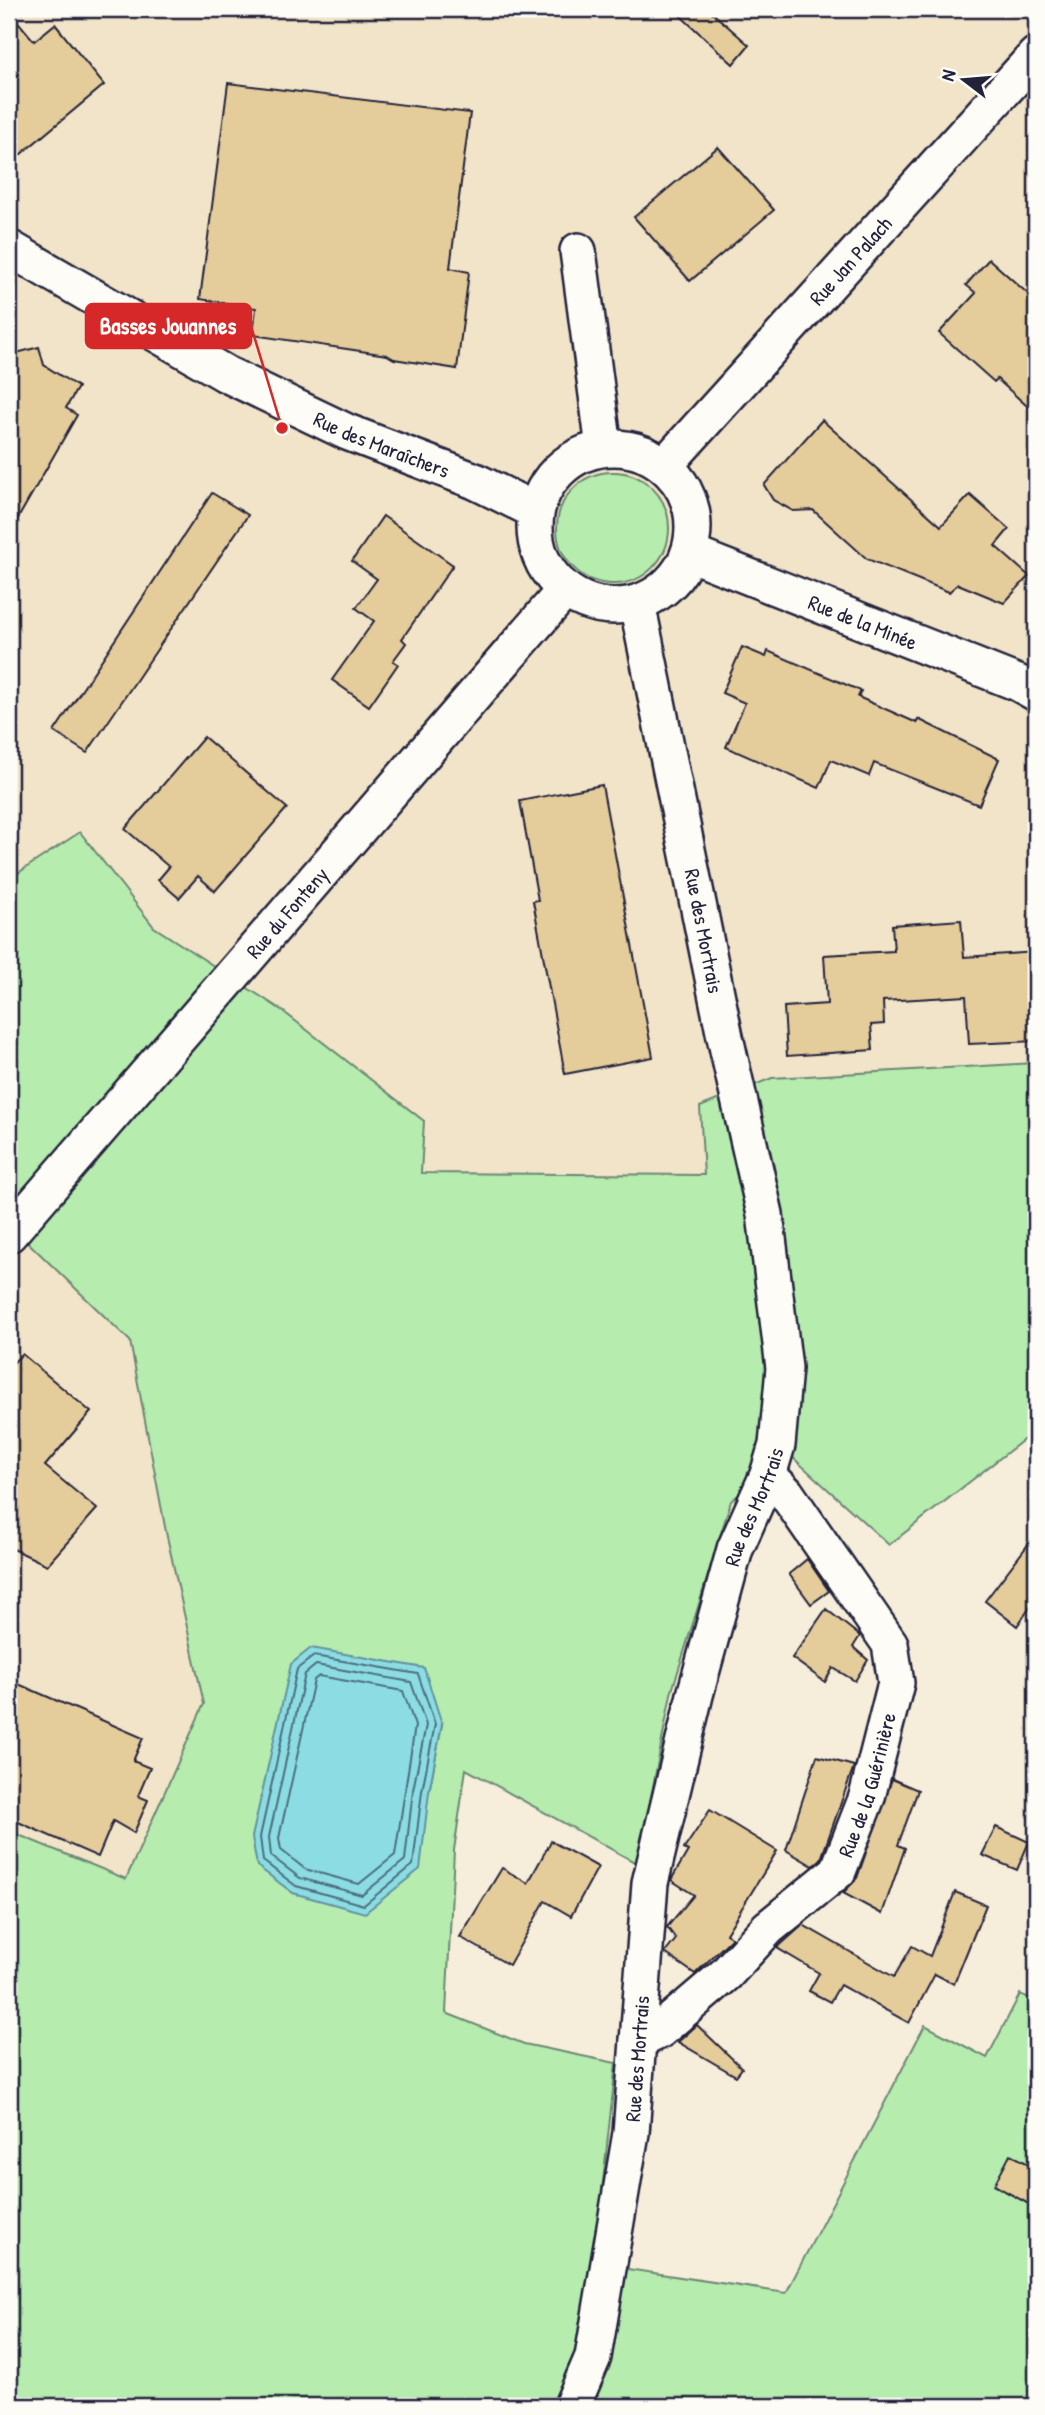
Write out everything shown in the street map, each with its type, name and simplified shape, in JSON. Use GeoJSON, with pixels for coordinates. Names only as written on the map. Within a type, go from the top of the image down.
{"type":"FeatureCollection","features":[{"type":"Feature","properties":{"kind":"street","name":"Rue Jan Palach"},"geometry":{"type":"LineString","coordinates":[[665,465],[1036,55]]}},
{"type":"Feature","properties":{"kind":"street","name":"Rue des Maraîchers"},"geometry":{"type":"LineString","coordinates":[[9,248],[226,374],[347,432],[475,481],[536,511]]}},
{"type":"Feature","properties":{"kind":"street"},"geometry":{"type":"LineString","coordinates":[[578,251],[604,448]]}},
{"type":"Feature","properties":{"kind":"street"},"geometry":{"type":"LineString","coordinates":[[604,448],[627,449],[665,465],[682,487],[691,508],[693,531],[688,553],[677,575],[659,592],[637,603],[599,606],[581,600],[565,590],[550,574],[539,555],[535,533],[536,511],[553,476],[585,453],[604,448]]}},
{"type":"Feature","properties":{"kind":"street","name":"Rue de la Minée"},"geometry":{"type":"LineString","coordinates":[[688,553],[1018,682],[1036,693]]}},
{"type":"Feature","properties":{"kind":"street","name":"Rue du Fonteny"},"geometry":{"type":"LineString","coordinates":[[9,1234],[565,590]]}},
{"type":"Feature","properties":{"kind":"street","name":"Rue des Mortrais"},"geometry":{"type":"LineString","coordinates":[[572,2406],[593,2357],[631,2133],[653,1870],[695,1695],[735,1549],[768,1475],[782,1411],[784,1368],[765,1214],[725,1037],[637,603]]}},
{"type":"Feature","properties":{"kind":"street","name":"Rue de la Guérinière"},"geometry":{"type":"LineString","coordinates":[[638,2042],[659,2031],[717,1982],[768,1927],[838,1871],[867,1797],[896,1683],[890,1644],[786,1493],[768,1475]]}},
{"type":"Feature","properties":{"kind":"shaded area"},"geometry":{"type":"Polygon","coordinates":[[[9,9],[1036,9],[1036,1063],[772,1078],[700,1107],[704,1175],[421,1173],[424,1121],[280,1009],[154,927],[80,832],[9,879],[9,9]]]}},
{"type":"Feature","properties":{"kind":"shaded area"},"geometry":{"type":"Polygon","coordinates":[[[9,1224],[130,1341],[166,1532],[204,1704],[126,1880],[9,1831],[9,1224]]]}},
{"type":"Feature","properties":{"kind":"green space"},"geometry":{"type":"Polygon","coordinates":[[[613,472],[634,477],[652,489],[664,507],[669,528],[664,549],[652,567],[634,579],[613,584],[592,579],[574,567],[562,549],[557,528],[562,507],[574,489],[592,477],[613,472]]]}},
{"type":"Feature","properties":{"kind":"green space"},"geometry":{"type":"Polygon","coordinates":[[[80,832],[154,927],[280,1009],[424,1121],[421,1173],[704,1175],[700,1107],[772,1078],[1036,1063],[1036,1430],[889,1545],[788,1453],[731,1501],[671,1694],[638,1864],[466,1769],[454,1850],[446,2013],[524,2044],[616,2063],[594,2264],[786,2293],[925,2025],[987,2058],[1020,1994],[1036,2001],[1036,2406],[9,2406],[9,1831],[126,1879],[204,1704],[166,1532],[130,1341],[9,1224],[9,879],[80,832]],[[442,1724],[293,1893],[429,1792],[442,1724]]]}},
{"type":"Feature","properties":{"kind":"water"},"geometry":{"type":"Polygon","coordinates":[[[311,1648],[424,1668],[442,1724],[429,1792],[420,1869],[365,1913],[293,1893],[257,1866],[252,1837],[291,1664],[311,1648]]]}},
{"type":"Feature","properties":{"kind":"building"},"geometry":{"type":"Polygon","coordinates":[[[673,9],[708,9],[749,45],[733,64],[673,9]]]}},
{"type":"Feature","properties":{"kind":"building"},"geometry":{"type":"Polygon","coordinates":[[[9,11],[34,41],[55,24],[104,85],[9,164],[9,11]]]}},
{"type":"Feature","properties":{"kind":"building"},"geometry":{"type":"Polygon","coordinates":[[[228,83],[470,113],[450,268],[469,272],[457,369],[394,359],[387,355],[253,335],[256,308],[200,299],[228,83]]]}},
{"type":"Feature","properties":{"kind":"building"},"geometry":{"type":"Polygon","coordinates":[[[718,147],[774,210],[690,281],[634,217],[718,147]]]}},
{"type":"Feature","properties":{"kind":"building"},"geometry":{"type":"Polygon","coordinates":[[[989,259],[1036,301],[1036,414],[997,379],[994,382],[939,333],[976,293],[966,285],[989,259]]]}},
{"type":"Feature","properties":{"kind":"building"},"geometry":{"type":"Polygon","coordinates":[[[39,347],[44,365],[78,387],[66,408],[77,415],[9,534],[9,355],[39,347]]]}},
{"type":"Feature","properties":{"kind":"building"},"geometry":{"type":"Polygon","coordinates":[[[822,420],[941,526],[970,495],[1009,529],[995,546],[1029,576],[1004,603],[958,584],[949,592],[867,559],[813,510],[793,511],[773,500],[764,485],[822,420]]]}},
{"type":"Feature","properties":{"kind":"building"},"geometry":{"type":"Polygon","coordinates":[[[212,493],[248,515],[87,753],[54,732],[212,493]]]}},
{"type":"Feature","properties":{"kind":"building"},"geometry":{"type":"Polygon","coordinates":[[[383,516],[453,565],[402,639],[406,643],[393,661],[398,664],[369,706],[332,680],[374,621],[356,608],[377,579],[352,561],[383,516]]]}},
{"type":"Feature","properties":{"kind":"building"},"geometry":{"type":"Polygon","coordinates":[[[742,647],[766,657],[768,651],[861,691],[858,697],[917,723],[918,719],[999,759],[979,805],[874,763],[869,776],[831,760],[819,788],[726,747],[745,703],[722,693],[742,647]]]}},
{"type":"Feature","properties":{"kind":"building"},"geometry":{"type":"Polygon","coordinates":[[[204,737],[287,808],[215,891],[198,876],[179,898],[158,880],[169,867],[125,829],[204,737]]]}},
{"type":"Feature","properties":{"kind":"building"},"geometry":{"type":"Polygon","coordinates":[[[602,785],[653,1057],[565,1074],[533,901],[538,900],[520,801],[602,785]]]}},
{"type":"Feature","properties":{"kind":"building"},"geometry":{"type":"Polygon","coordinates":[[[961,920],[964,957],[1036,952],[1036,1041],[969,1044],[966,996],[883,1001],[884,1024],[871,1025],[873,1050],[787,1056],[784,1007],[827,1004],[824,955],[894,951],[892,925],[961,920]]]}},
{"type":"Feature","properties":{"kind":"building"},"geometry":{"type":"Polygon","coordinates":[[[22,1354],[91,1412],[45,1466],[97,1509],[47,1565],[9,1547],[9,1367],[22,1354]]]}},
{"type":"Feature","properties":{"kind":"building"},"geometry":{"type":"Polygon","coordinates":[[[1036,1534],[1036,1599],[1017,1626],[985,1601],[1036,1534]]]}},
{"type":"Feature","properties":{"kind":"building"},"geometry":{"type":"Polygon","coordinates":[[[807,1559],[829,1591],[811,1604],[789,1574],[807,1559]]]}},
{"type":"Feature","properties":{"kind":"building"},"geometry":{"type":"Polygon","coordinates":[[[826,1609],[860,1636],[853,1647],[868,1660],[855,1681],[833,1668],[825,1682],[792,1658],[826,1609]]]}},
{"type":"Feature","properties":{"kind":"building"},"geometry":{"type":"Polygon","coordinates":[[[9,1680],[143,1738],[133,1761],[150,1768],[138,1796],[148,1800],[134,1833],[113,1821],[98,1857],[9,1818],[9,1680]]]}},
{"type":"Feature","properties":{"kind":"building"},"geometry":{"type":"Polygon","coordinates":[[[817,1756],[854,1766],[821,1859],[813,1866],[786,1850],[817,1756]]]}},
{"type":"Feature","properties":{"kind":"building"},"geometry":{"type":"Polygon","coordinates":[[[892,1779],[918,1790],[898,1845],[905,1848],[882,1914],[843,1893],[857,1878],[892,1779]]]}},
{"type":"Feature","properties":{"kind":"building"},"geometry":{"type":"Polygon","coordinates":[[[710,1810],[777,1851],[726,1934],[732,1938],[695,1974],[665,1953],[676,1939],[667,1927],[694,1895],[671,1880],[688,1851],[684,1849],[710,1810]]]}},
{"type":"Feature","properties":{"kind":"building"},"geometry":{"type":"Polygon","coordinates":[[[996,1827],[1029,1842],[1017,1870],[982,1855],[996,1827]]]}},
{"type":"Feature","properties":{"kind":"building"},"geometry":{"type":"Polygon","coordinates":[[[551,1841],[598,1867],[571,1916],[545,1901],[509,1965],[460,1937],[502,1868],[528,1883],[551,1841]]]}},
{"type":"Feature","properties":{"kind":"building"},"geometry":{"type":"Polygon","coordinates":[[[955,1892],[986,1905],[954,1984],[935,1974],[909,2023],[840,1985],[830,2002],[809,1991],[819,1973],[777,1948],[803,1925],[894,1977],[912,1946],[930,1956],[955,1892]]]}},
{"type":"Feature","properties":{"kind":"building"},"geometry":{"type":"Polygon","coordinates":[[[697,2025],[742,2068],[736,2076],[678,2042],[697,2025]]]}},
{"type":"Feature","properties":{"kind":"building"},"geometry":{"type":"Polygon","coordinates":[[[1010,2154],[1036,2168],[1036,2208],[994,2185],[1010,2154]]]}},
{"type":"Feature","properties":{"kind":"place","name":"Basses Jouannes"},"geometry":{"type":"Point","coordinates":[282,428]}}]}
